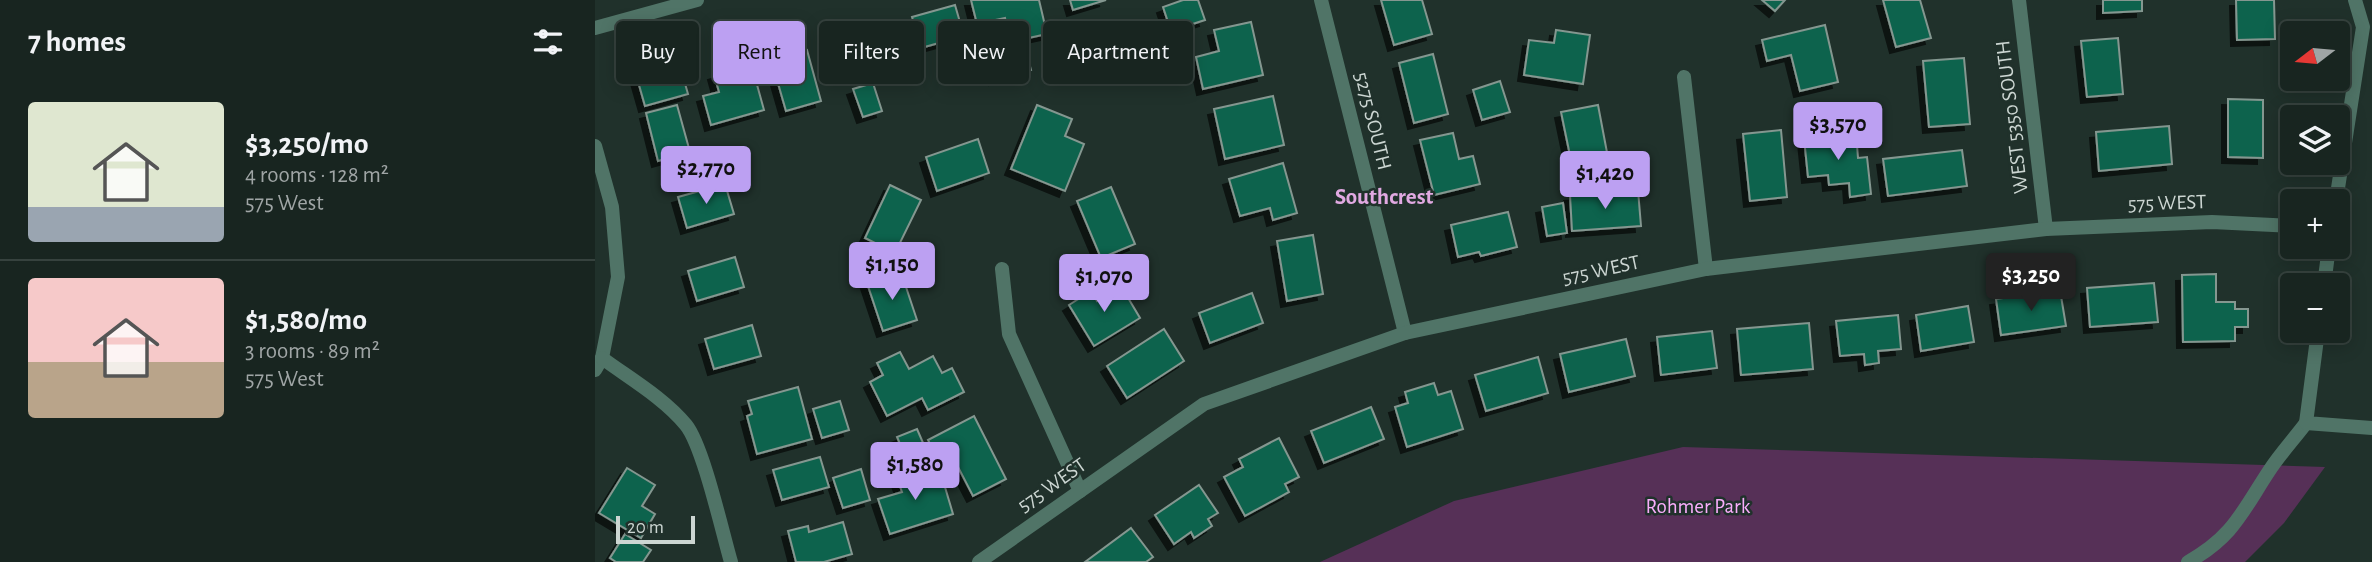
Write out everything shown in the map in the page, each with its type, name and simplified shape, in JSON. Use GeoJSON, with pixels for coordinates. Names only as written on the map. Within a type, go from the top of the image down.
{"type":"FeatureCollection","features":[{"type":"Feature","properties":{"kind":"street"},"geometry":{"type":"LineString","coordinates":[[595,28],[697,0]]}},
{"type":"Feature","properties":{"kind":"street","name":"5275 SOUTH"},"geometry":{"type":"LineString","coordinates":[[1321,0],[1405,333]]}},
{"type":"Feature","properties":{"kind":"street","name":"WEST 5350 SOUTH"},"geometry":{"type":"LineString","coordinates":[[2019,0],[2046,229]]}},
{"type":"Feature","properties":{"kind":"street"},"geometry":{"type":"LineString","coordinates":[[2338,189],[2363,27],[2355,0]]}},
{"type":"Feature","properties":{"kind":"street"},"geometry":{"type":"LineString","coordinates":[[1684,76],[1706,269]]}},
{"type":"Feature","properties":{"kind":"street"},"geometry":{"type":"LineString","coordinates":[[595,146],[612,207],[618,277],[598,364],[669,408],[687,426],[698,450],[731,562]]}},
{"type":"Feature","properties":{"kind":"street","name":"575 WEST"},"geometry":{"type":"LineString","coordinates":[[979,562],[1204,404],[1405,333],[1706,269],[2046,229],[2212,222],[2280,225]]}},
{"type":"Feature","properties":{"kind":"street"},"geometry":{"type":"LineString","coordinates":[[1002,269],[1009,334],[1080,491]]}},
{"type":"Feature","properties":{"kind":"street"},"geometry":{"type":"LineString","coordinates":[[2188,562],[2215,547],[2245,513],[2270,470],[2306,423],[2316,343]]}},
{"type":"Feature","properties":{"kind":"street"},"geometry":{"type":"LineString","coordinates":[[2306,423],[2372,428]]}},
{"type":"Feature","properties":{"kind":"green space","name":"Rohmer Park"},"geometry":{"type":"Polygon","coordinates":[[[1683,447],[2325,467],[2284,523],[2245,562],[1320,562],[1454,501],[1683,447]]]}},
{"type":"Feature","properties":{"kind":"building"},"geometry":{"type":"Polygon","coordinates":[[[971,0],[1039,0],[1044,21],[1043,35],[1029,38],[1029,21],[1006,21],[1005,18],[976,21],[971,0]]]}},
{"type":"Feature","properties":{"kind":"building"},"geometry":{"type":"Polygon","coordinates":[[[1070,0],[1106,0],[1073,10],[1070,0]]]}},
{"type":"Feature","properties":{"kind":"building"},"geometry":{"type":"Polygon","coordinates":[[[1183,0],[1198,0],[1205,20],[1193,24],[1193,21],[1168,21],[1163,7],[1183,0]]]}},
{"type":"Feature","properties":{"kind":"building"},"geometry":{"type":"Polygon","coordinates":[[[1381,0],[1422,0],[1432,34],[1394,45],[1381,0]]]}},
{"type":"Feature","properties":{"kind":"building"},"geometry":{"type":"Polygon","coordinates":[[[1762,0],[1785,0],[1775,11],[1762,0]]]}},
{"type":"Feature","properties":{"kind":"building"},"geometry":{"type":"Polygon","coordinates":[[[1883,0],[1920,0],[1931,38],[1896,47],[1883,0]]]}},
{"type":"Feature","properties":{"kind":"building"},"geometry":{"type":"Polygon","coordinates":[[[2103,0],[2142,0],[2142,11],[2103,13],[2103,0]]]}},
{"type":"Feature","properties":{"kind":"building"},"geometry":{"type":"Polygon","coordinates":[[[2236,0],[2274,0],[2275,39],[2237,40],[2236,0]]]}},
{"type":"Feature","properties":{"kind":"building"},"geometry":{"type":"Polygon","coordinates":[[[955,5],[960,21],[938,21],[938,43],[924,47],[924,21],[913,21],[912,17],[955,5]]]}},
{"type":"Feature","properties":{"kind":"building"},"geometry":{"type":"Polygon","coordinates":[[[1251,22],[1263,75],[1203,89],[1196,57],[1219,51],[1214,30],[1251,22]]]}},
{"type":"Feature","properties":{"kind":"building"},"geometry":{"type":"Polygon","coordinates":[[[1825,25],[1838,82],[1800,91],[1791,55],[1767,61],[1762,40],[1825,25]]]}},
{"type":"Feature","properties":{"kind":"building"},"geometry":{"type":"Polygon","coordinates":[[[1556,30],[1590,35],[1583,84],[1524,75],[1529,40],[1554,43],[1556,30]]]}},
{"type":"Feature","properties":{"kind":"building"},"geometry":{"type":"Polygon","coordinates":[[[2118,38],[2123,94],[2087,97],[2081,41],[2118,38]]]}},
{"type":"Feature","properties":{"kind":"building"},"geometry":{"type":"Polygon","coordinates":[[[805,50],[821,101],[786,111],[778,84],[805,84],[805,50]]]}},
{"type":"Feature","properties":{"kind":"building"},"geometry":{"type":"Polygon","coordinates":[[[1433,54],[1448,114],[1414,123],[1399,63],[1433,54]]]}},
{"type":"Feature","properties":{"kind":"building"},"geometry":{"type":"Polygon","coordinates":[[[1964,58],[1970,124],[1929,127],[1923,61],[1964,58]]]}},
{"type":"Feature","properties":{"kind":"building"},"geometry":{"type":"Polygon","coordinates":[[[1500,81],[1510,112],[1482,120],[1473,90],[1500,81]]]}},
{"type":"Feature","properties":{"kind":"building"},"geometry":{"type":"Polygon","coordinates":[[[639,84],[685,84],[688,94],[645,106],[639,84]]]}},
{"type":"Feature","properties":{"kind":"building"},"geometry":{"type":"Polygon","coordinates":[[[717,84],[757,84],[764,110],[711,125],[703,96],[719,92],[717,84]]]}},
{"type":"Feature","properties":{"kind":"building"},"geometry":{"type":"Polygon","coordinates":[[[873,84],[882,111],[863,117],[853,89],[873,84]]]}},
{"type":"Feature","properties":{"kind":"building"},"geometry":{"type":"Polygon","coordinates":[[[1273,96],[1284,145],[1225,159],[1214,109],[1273,96]]]}},
{"type":"Feature","properties":{"kind":"building"},"geometry":{"type":"Polygon","coordinates":[[[2228,99],[2263,100],[2263,158],[2228,157],[2228,99]]]}},
{"type":"Feature","properties":{"kind":"building"},"geometry":{"type":"Polygon","coordinates":[[[677,105],[690,152],[658,161],[646,113],[677,105]]]}},
{"type":"Feature","properties":{"kind":"building"},"geometry":{"type":"Polygon","coordinates":[[[1037,105],[1072,119],[1065,136],[1084,144],[1065,191],[1011,169],[1037,105]]]}},
{"type":"Feature","properties":{"kind":"building"},"geometry":{"type":"Polygon","coordinates":[[[1598,105],[1609,163],[1573,170],[1561,112],[1598,105]]]}},
{"type":"Feature","properties":{"kind":"building"},"geometry":{"type":"Polygon","coordinates":[[[2169,126],[2172,164],[2099,171],[2096,132],[2169,126]]]}},
{"type":"Feature","properties":{"kind":"building"},"geometry":{"type":"Polygon","coordinates":[[[1781,130],[1787,197],[1750,201],[1743,134],[1781,130]]]}},
{"type":"Feature","properties":{"kind":"building"},"geometry":{"type":"Polygon","coordinates":[[[1856,132],[1858,158],[1867,157],[1871,194],[1850,197],[1849,183],[1829,185],[1828,175],[1808,177],[1804,138],[1856,132]]]}},
{"type":"Feature","properties":{"kind":"building"},"geometry":{"type":"Polygon","coordinates":[[[1453,133],[1459,159],[1473,156],[1480,184],[1434,195],[1420,140],[1453,133]]]}},
{"type":"Feature","properties":{"kind":"building"},"geometry":{"type":"Polygon","coordinates":[[[978,139],[989,173],[937,191],[926,157],[978,139]]]}},
{"type":"Feature","properties":{"kind":"building"},"geometry":{"type":"Polygon","coordinates":[[[1962,150],[1967,186],[1888,196],[1883,159],[1962,150]]]}},
{"type":"Feature","properties":{"kind":"building"},"geometry":{"type":"Polygon","coordinates":[[[1283,163],[1297,213],[1273,220],[1270,208],[1240,216],[1229,179],[1283,163]]]}},
{"type":"Feature","properties":{"kind":"building"},"geometry":{"type":"Polygon","coordinates":[[[725,184],[734,214],[687,228],[678,197],[725,184]]]}},
{"type":"Feature","properties":{"kind":"building"},"geometry":{"type":"Polygon","coordinates":[[[890,185],[921,200],[895,253],[865,238],[890,185]]]}},
{"type":"Feature","properties":{"kind":"building"},"geometry":{"type":"Polygon","coordinates":[[[1111,187],[1135,244],[1101,258],[1077,201],[1111,187]]]}},
{"type":"Feature","properties":{"kind":"building"},"geometry":{"type":"Polygon","coordinates":[[[1638,190],[1641,226],[1572,231],[1570,195],[1638,190]]]}},
{"type":"Feature","properties":{"kind":"building"},"geometry":{"type":"Polygon","coordinates":[[[1563,203],[1567,233],[1547,236],[1542,207],[1563,203]]]}},
{"type":"Feature","properties":{"kind":"building"},"geometry":{"type":"Polygon","coordinates":[[[1508,212],[1517,247],[1481,256],[1479,252],[1458,257],[1451,225],[1508,212]]]}},
{"type":"Feature","properties":{"kind":"building"},"geometry":{"type":"Polygon","coordinates":[[[1313,235],[1323,294],[1287,301],[1277,241],[1313,235]]]}},
{"type":"Feature","properties":{"kind":"building"},"geometry":{"type":"Polygon","coordinates":[[[735,257],[744,287],[697,301],[688,271],[735,257]]]}},
{"type":"Feature","properties":{"kind":"building"},"geometry":{"type":"Polygon","coordinates":[[[901,272],[917,320],[883,331],[867,283],[901,272]]]}},
{"type":"Feature","properties":{"kind":"building"},"geometry":{"type":"Polygon","coordinates":[[[2216,274],[2216,302],[2235,302],[2235,309],[2248,309],[2248,327],[2235,327],[2235,341],[2183,342],[2182,275],[2216,274]]]}},
{"type":"Feature","properties":{"kind":"building"},"geometry":{"type":"Polygon","coordinates":[[[2154,283],[2158,322],[2090,327],[2087,288],[2154,283]]]}},
{"type":"Feature","properties":{"kind":"building"},"geometry":{"type":"Polygon","coordinates":[[[1121,286],[1140,318],[1094,346],[1069,305],[1091,291],[1097,301],[1121,286]]]}},
{"type":"Feature","properties":{"kind":"building"},"geometry":{"type":"Polygon","coordinates":[[[2060,290],[2066,326],[2001,335],[1996,299],[2060,290]]]}},
{"type":"Feature","properties":{"kind":"building"},"geometry":{"type":"Polygon","coordinates":[[[1252,293],[1263,323],[1210,343],[1199,313],[1252,293]]]}},
{"type":"Feature","properties":{"kind":"building"},"geometry":{"type":"Polygon","coordinates":[[[1968,306],[1974,342],[1921,351],[1916,315],[1968,306]]]}},
{"type":"Feature","properties":{"kind":"building"},"geometry":{"type":"Polygon","coordinates":[[[1898,315],[1901,349],[1878,351],[1879,363],[1865,365],[1864,354],[1840,356],[1836,321],[1898,315]]]}},
{"type":"Feature","properties":{"kind":"building"},"geometry":{"type":"Polygon","coordinates":[[[1809,323],[1813,369],[1741,375],[1737,329],[1809,323]]]}},
{"type":"Feature","properties":{"kind":"building"},"geometry":{"type":"Polygon","coordinates":[[[752,325],[761,356],[714,369],[705,339],[752,325]]]}},
{"type":"Feature","properties":{"kind":"building"},"geometry":{"type":"Polygon","coordinates":[[[1164,329],[1184,361],[1127,398],[1107,366],[1164,329]]]}},
{"type":"Feature","properties":{"kind":"building"},"geometry":{"type":"Polygon","coordinates":[[[1712,331],[1717,368],[1661,375],[1657,337],[1712,331]]]}},
{"type":"Feature","properties":{"kind":"building"},"geometry":{"type":"Polygon","coordinates":[[[1626,339],[1635,376],[1569,392],[1560,354],[1626,339]]]}},
{"type":"Feature","properties":{"kind":"building"},"geometry":{"type":"Polygon","coordinates":[[[900,352],[909,369],[933,356],[942,373],[952,368],[964,392],[928,410],[922,398],[887,416],[870,382],[883,375],[877,363],[900,352]]]}},
{"type":"Feature","properties":{"kind":"building"},"geometry":{"type":"Polygon","coordinates":[[[1538,357],[1548,393],[1486,411],[1475,375],[1538,357]]]}},
{"type":"Feature","properties":{"kind":"building"},"geometry":{"type":"Polygon","coordinates":[[[1434,383],[1438,395],[1451,391],[1463,429],[1407,447],[1395,407],[1408,403],[1405,392],[1434,383]]]}},
{"type":"Feature","properties":{"kind":"building"},"geometry":{"type":"Polygon","coordinates":[[[798,387],[812,439],[757,454],[747,416],[752,414],[748,401],[798,387]]]}},
{"type":"Feature","properties":{"kind":"building"},"geometry":{"type":"Polygon","coordinates":[[[840,401],[849,430],[822,438],[813,409],[840,401]]]}},
{"type":"Feature","properties":{"kind":"building"},"geometry":{"type":"Polygon","coordinates":[[[1371,407],[1384,439],[1324,463],[1311,431],[1371,407]]]}},
{"type":"Feature","properties":{"kind":"building"},"geometry":{"type":"Polygon","coordinates":[[[974,416],[1006,479],[973,496],[958,467],[946,474],[928,440],[974,416]]]}},
{"type":"Feature","properties":{"kind":"building"},"geometry":{"type":"Polygon","coordinates":[[[917,429],[927,452],[907,460],[897,437],[917,429]]]}},
{"type":"Feature","properties":{"kind":"building"},"geometry":{"type":"Polygon","coordinates":[[[1279,438],[1299,477],[1285,484],[1289,492],[1245,516],[1224,477],[1243,467],[1239,459],[1279,438]]]}},
{"type":"Feature","properties":{"kind":"building"},"geometry":{"type":"Polygon","coordinates":[[[820,457],[829,487],[782,500],[773,470],[820,457]]]}},
{"type":"Feature","properties":{"kind":"building"},"geometry":{"type":"Polygon","coordinates":[[[923,466],[928,482],[942,477],[953,514],[890,534],[878,499],[902,492],[896,475],[923,466]]]}},
{"type":"Feature","properties":{"kind":"building"},"geometry":{"type":"Polygon","coordinates":[[[627,468],[655,485],[642,506],[655,514],[641,538],[599,513],[627,468]]]}},
{"type":"Feature","properties":{"kind":"building"},"geometry":{"type":"Polygon","coordinates":[[[861,469],[870,500],[843,508],[833,478],[861,469]]]}},
{"type":"Feature","properties":{"kind":"building"},"geometry":{"type":"Polygon","coordinates":[[[1199,485],[1218,513],[1208,519],[1212,526],[1194,538],[1191,532],[1174,544],[1155,515],[1199,485]]]}},
{"type":"Feature","properties":{"kind":"building"},"geometry":{"type":"Polygon","coordinates":[[[843,522],[852,554],[824,562],[796,562],[788,531],[808,526],[809,532],[843,522]]]}},
{"type":"Feature","properties":{"kind":"building"},"geometry":{"type":"Polygon","coordinates":[[[1131,528],[1153,557],[1146,562],[1085,562],[1131,528]]]}},
{"type":"Feature","properties":{"kind":"building"},"geometry":{"type":"Polygon","coordinates":[[[625,534],[651,550],[643,562],[616,562],[610,558],[625,534]]]}},
{"type":"Feature","properties":{"kind":"district","name":"Southcrest"},"geometry":{"type":"Point","coordinates":[1384,197]}}]}
